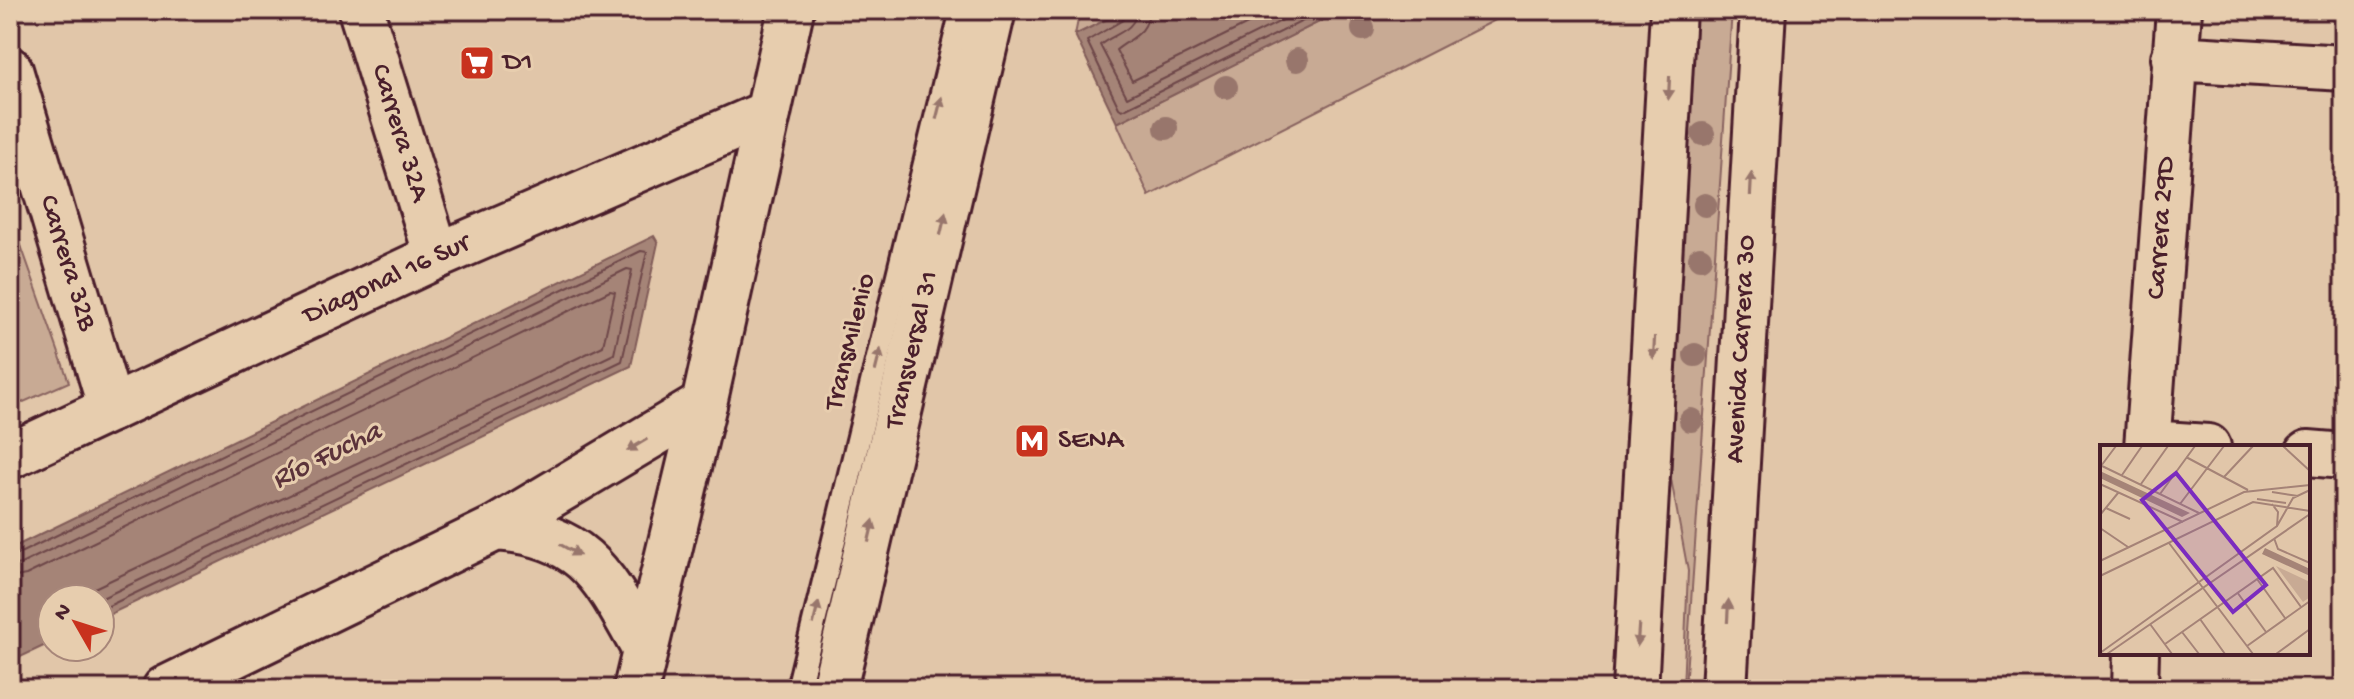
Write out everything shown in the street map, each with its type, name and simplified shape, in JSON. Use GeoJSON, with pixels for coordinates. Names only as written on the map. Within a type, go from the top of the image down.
{"type":"FeatureCollection","features":[{"type":"Feature","properties":{"kind":"main road","name":"Carrera 32A"},"geometry":{"type":"LineString","coordinates":[[361,10],[437,256]]}},
{"type":"Feature","properties":{"kind":"main road"},"geometry":{"type":"LineString","coordinates":[[644,676],[791,10]]}},
{"type":"Feature","properties":{"kind":"main road","name":"Transversal 31"},"geometry":{"type":"LineString","coordinates":[[834,689],[993,10]]}},
{"type":"Feature","properties":{"kind":"main road"},"geometry":{"type":"LineString","coordinates":[[1635,689],[1673,10]]}},
{"type":"Feature","properties":{"kind":"main road","name":"Avenida Carrera 30"},"geometry":{"type":"LineString","coordinates":[[1724,689],[1763,10]]}},
{"type":"Feature","properties":{"kind":"main road","name":"Carrera 29D"},"geometry":{"type":"LineString","coordinates":[[2148,445],[2179,10]]}},
{"type":"Feature","properties":{"kind":"main road"},"geometry":{"type":"LineString","coordinates":[[2174,58],[2344,68]]}},
{"type":"Feature","properties":{"kind":"main road","name":"Carrera 32B"},"geometry":{"type":"LineString","coordinates":[[10,70],[111,409]]}},
{"type":"Feature","properties":{"kind":"main road","name":"Diagonal 16 Sur"},"geometry":{"type":"LineString","coordinates":[[10,456],[437,256],[768,113]]}},
{"type":"Feature","properties":{"kind":"main road"},"geometry":{"type":"LineString","coordinates":[[165,689],[496,528],[704,404]]}},
{"type":"Feature","properties":{"kind":"main road"},"geometry":{"type":"LineString","coordinates":[[2310,453],[2344,456]]}},
{"type":"Feature","properties":{"kind":"main road"},"geometry":{"type":"LineString","coordinates":[[496,528],[529,531],[570,549],[588,561],[608,586],[644,676]]}},
{"type":"Feature","properties":{"kind":"main road"},"geometry":{"type":"LineString","coordinates":[[2135,689],[2136,655]]}},
{"type":"Feature","properties":{"kind":"lane"},"geometry":{"type":"LineString","coordinates":[[644,676],[811,10]]}},
{"type":"Feature","properties":{"kind":"lane","name":"TransMilenio"},"geometry":{"type":"LineString","coordinates":[[798,689],[962,10]]}},
{"type":"Feature","properties":{"kind":"shaded area"},"geometry":{"type":"Polygon","coordinates":[[[1080,10],[1126,10],[1075,35],[1080,10]]]}},
{"type":"Feature","properties":{"kind":"shaded area"},"geometry":{"type":"Polygon","coordinates":[[[1343,10],[1515,10],[1149,196],[1117,123],[1343,10]]]}},
{"type":"Feature","properties":{"kind":"shaded area"},"geometry":{"type":"Polygon","coordinates":[[[1695,10],[1732,10],[1683,689],[1688,571],[1671,479],[1695,10]]]}},
{"type":"Feature","properties":{"kind":"shaded area"},"geometry":{"type":"Polygon","coordinates":[[[10,214],[69,382],[10,408],[10,214]]]}},
{"type":"Feature","properties":{"kind":"water"},"geometry":{"type":"Polygon","coordinates":[[[1126,10],[1343,10],[1117,123],[1075,35],[1126,10]]]}},
{"type":"Feature","properties":{"kind":"water","name":"Río Fucha"},"geometry":{"type":"Polygon","coordinates":[[[654,236],[658,243],[631,366],[116,611],[116,583],[36,583],[36,650],[10,662],[10,549],[654,236]]]}},
{"type":"Feature","properties":{"kind":"place","name":"D1"},"geometry":{"type":"Point","coordinates":[477,63]}},
{"type":"Feature","properties":{"kind":"place","name":"SENA"},"geometry":{"type":"Point","coordinates":[1032,441]}}]}
